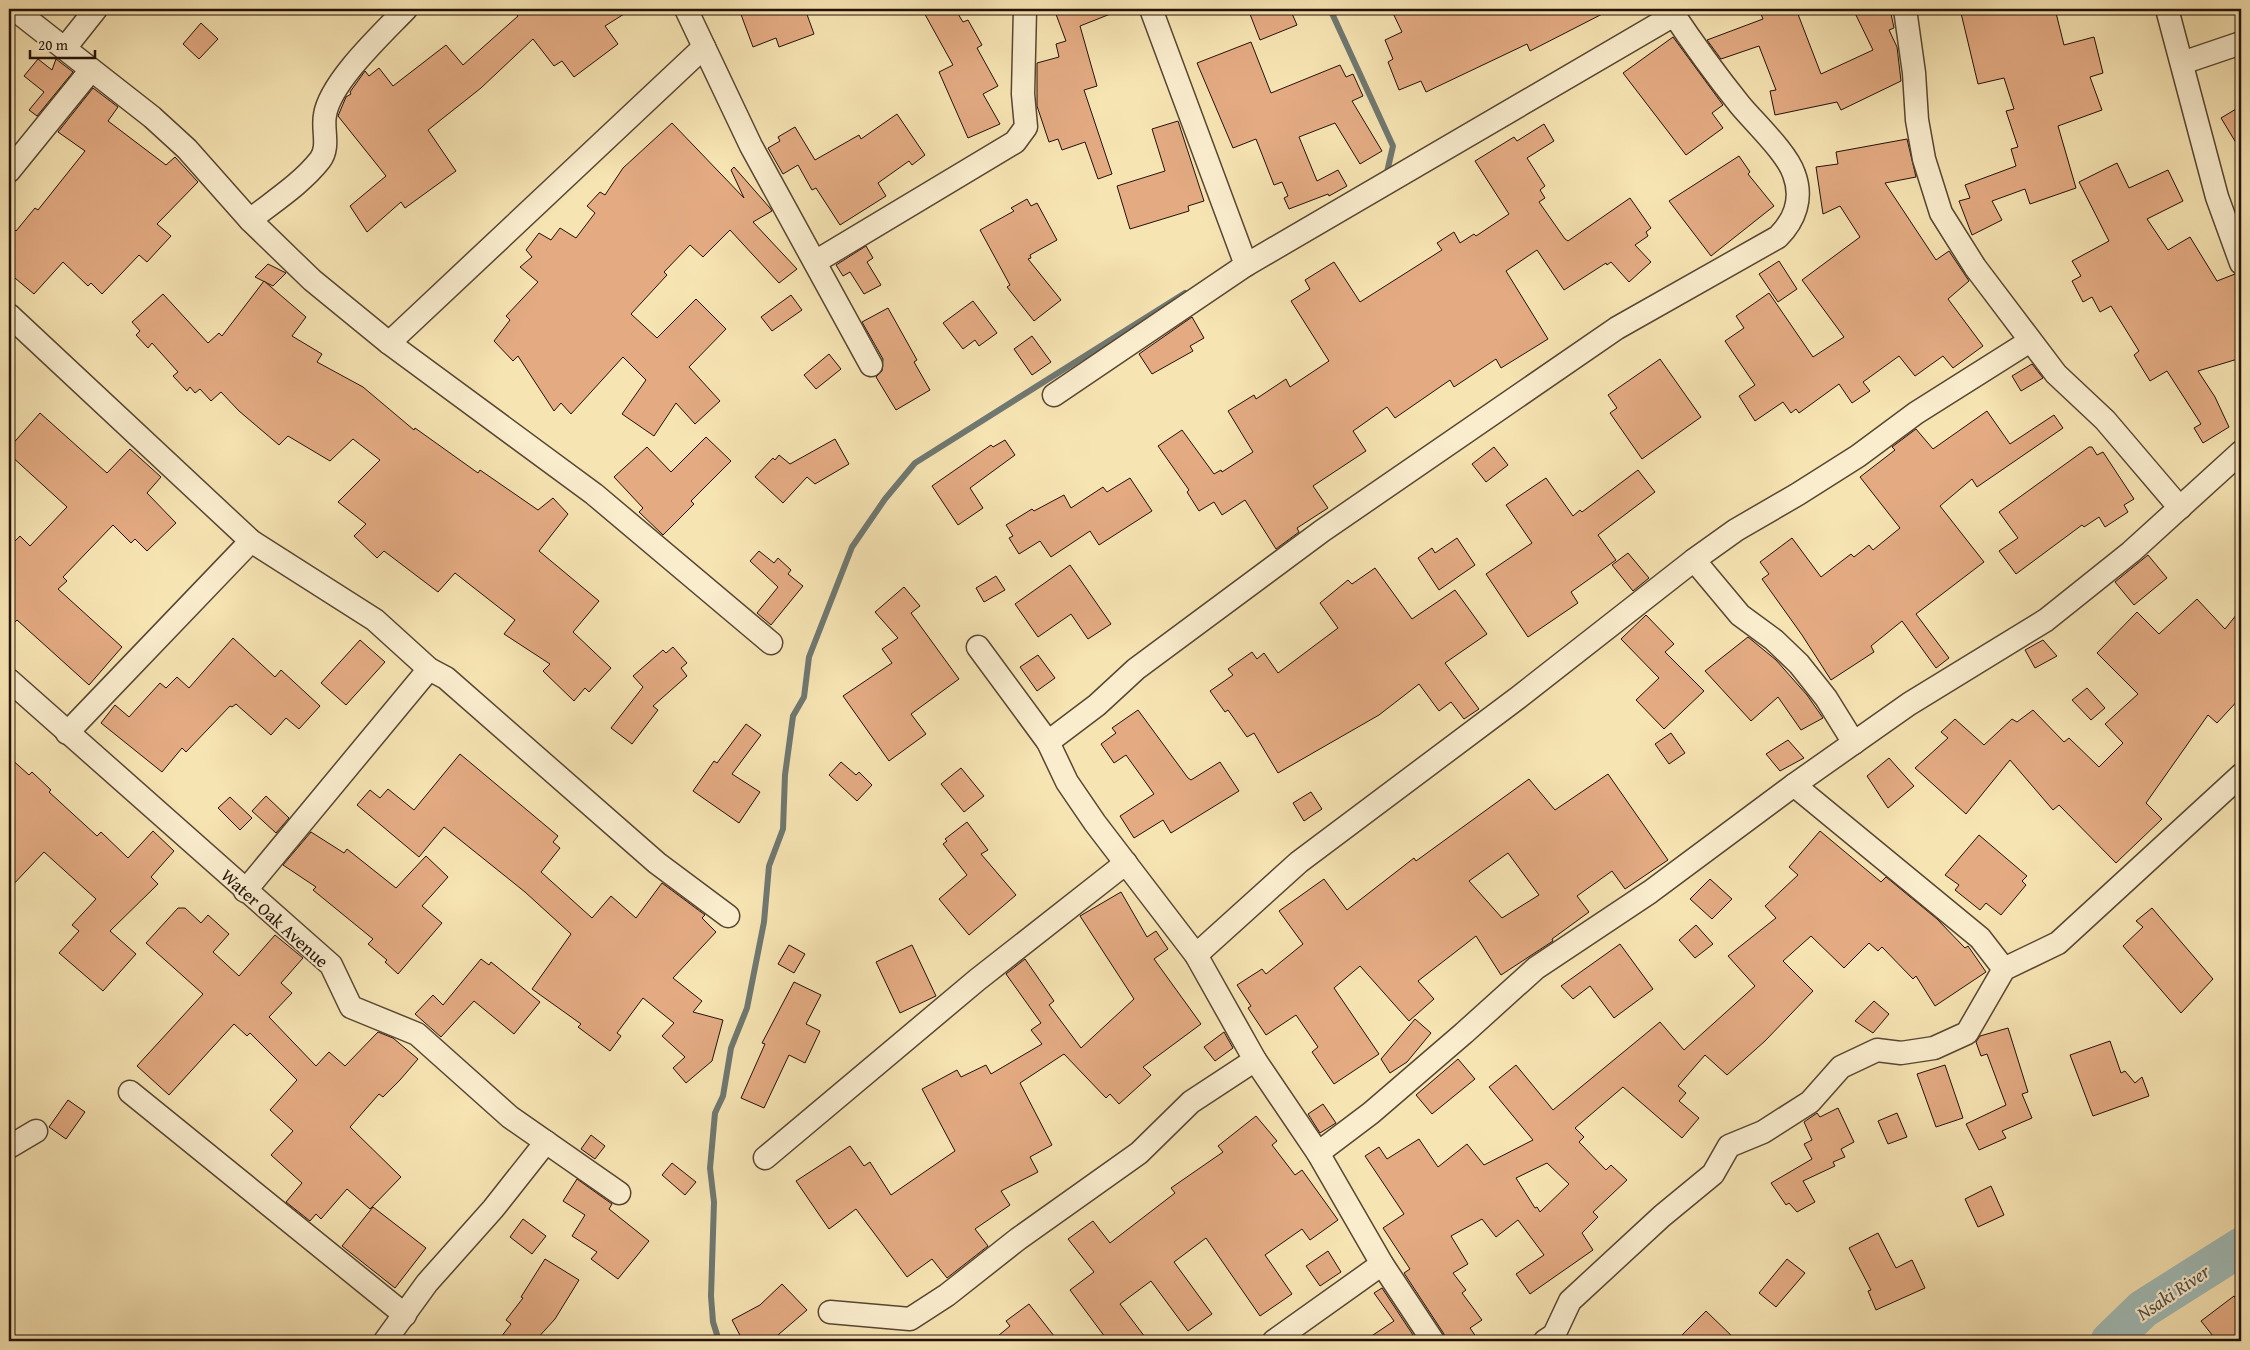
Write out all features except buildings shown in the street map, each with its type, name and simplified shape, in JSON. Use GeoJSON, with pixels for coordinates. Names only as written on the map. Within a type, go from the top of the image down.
{"type":"FeatureCollection","features":[{"type":"Feature","properties":{"kind":"street"},"geometry":{"type":"LineString","coordinates":[[14,9],[152,117],[187,149],[250,220],[312,280],[388,343],[594,494],[771,643]]}},
{"type":"Feature","properties":{"kind":"street"},"geometry":{"type":"LineString","coordinates":[[65,48],[96,9]]}},
{"type":"Feature","properties":{"kind":"street"},"geometry":{"type":"LineString","coordinates":[[250,220],[296,184],[321,158],[326,138],[325,115],[335,92],[363,53],[406,9]]}},
{"type":"Feature","properties":{"kind":"street"},"geometry":{"type":"LineString","coordinates":[[686,9],[751,146],[871,365]]}},
{"type":"Feature","properties":{"kind":"street"},"geometry":{"type":"LineString","coordinates":[[815,262],[1015,142],[1026,127],[1023,94],[1026,9]]}},
{"type":"Feature","properties":{"kind":"street"},"geometry":{"type":"LineString","coordinates":[[1151,9],[1246,265]]}},
{"type":"Feature","properties":{"kind":"street"},"geometry":{"type":"LineString","coordinates":[[1905,9],[1913,65],[1917,120],[1924,159],[1941,213],[1975,267],[2056,374],[2105,420],[2180,508]]}},
{"type":"Feature","properties":{"kind":"street"},"geometry":{"type":"LineString","coordinates":[[2167,9],[2217,197],[2241,263]]}},
{"type":"Feature","properties":{"kind":"street"},"geometry":{"type":"LineString","coordinates":[[1048,742],[1097,705],[1136,669],[1322,531],[1618,328],[1778,237],[1790,225],[1795,215],[1797,185],[1790,165],[1738,103],[1672,12],[1246,265],[1054,396]]}},
{"type":"Feature","properties":{"kind":"street"},"geometry":{"type":"LineString","coordinates":[[2182,63],[2241,43]]}},
{"type":"Feature","properties":{"kind":"street"},"geometry":{"type":"LineString","coordinates":[[388,343],[704,46]]}},
{"type":"Feature","properties":{"kind":"street"},"geometry":{"type":"LineString","coordinates":[[9,171],[91,70]]}},
{"type":"Feature","properties":{"kind":"street"},"geometry":{"type":"LineString","coordinates":[[9,316],[250,542],[375,620],[430,669],[446,678],[657,864],[728,916]]}},
{"type":"Feature","properties":{"kind":"street"},"geometry":{"type":"LineString","coordinates":[[1196,955],[1299,862],[1519,697],[1694,560],[1736,530],[1843,466],[1916,413],[2030,341]]}},
{"type":"Feature","properties":{"kind":"street"},"geometry":{"type":"LineString","coordinates":[[1318,1153],[1371,1113],[1464,1034],[1536,968],[1650,892],[1794,785],[1909,704],[2046,620],[2131,552],[2241,452]]}},
{"type":"Feature","properties":{"kind":"street"},"geometry":{"type":"LineString","coordinates":[[67,733],[250,542]]}},
{"type":"Feature","properties":{"kind":"street"},"geometry":{"type":"LineString","coordinates":[[1694,560],[1740,615],[1774,640],[1799,664],[1826,698],[1854,743]]}},
{"type":"Feature","properties":{"kind":"street"},"geometry":{"type":"LineString","coordinates":[[978,647],[1048,742],[1067,782],[1095,823],[1196,955],[1255,1060],[1318,1153],[1382,1264],[1433,1341]]}},
{"type":"Feature","properties":{"kind":"street"},"geometry":{"type":"LineString","coordinates":[[245,892],[430,669]]}},
{"type":"Feature","properties":{"kind":"street","name":"Water Oak Avenue"},"geometry":{"type":"LineString","coordinates":[[9,680],[245,892],[331,965],[351,1007],[416,1034],[510,1117],[619,1193]]}},
{"type":"Feature","properties":{"kind":"street"},"geometry":{"type":"LineString","coordinates":[[1545,1341],[1554,1335],[1570,1301],[1662,1216],[1713,1174],[1729,1146],[1763,1132],[1810,1102],[1841,1067],[1877,1050],[1901,1053],[1934,1048],[1967,1033],[2004,969],[2058,943],[2238,783]]}},
{"type":"Feature","properties":{"kind":"street"},"geometry":{"type":"LineString","coordinates":[[1794,785],[1980,938],[2004,969]]}},
{"type":"Feature","properties":{"kind":"street"},"geometry":{"type":"LineString","coordinates":[[765,1158],[977,980],[1126,863]]}},
{"type":"Feature","properties":{"kind":"street"},"geometry":{"type":"LineString","coordinates":[[830,1312],[910,1319],[954,1290],[1018,1239],[1139,1152],[1191,1102],[1255,1060]]}},
{"type":"Feature","properties":{"kind":"street"},"geometry":{"type":"LineString","coordinates":[[130,1092],[405,1315]]}},
{"type":"Feature","properties":{"kind":"street"},"geometry":{"type":"LineString","coordinates":[[9,1147],[36,1131]]}},
{"type":"Feature","properties":{"kind":"street"},"geometry":{"type":"LineString","coordinates":[[385,1341],[427,1283],[493,1209],[546,1142]]}},
{"type":"Feature","properties":{"kind":"street"},"geometry":{"type":"LineString","coordinates":[[1274,1341],[1382,1264]]}},
{"type":"Feature","properties":{"kind":"waterway"},"geometry":{"type":"LineString","coordinates":[[1330,9],[1393,146],[1387,172],[1384,174]]}},
{"type":"Feature","properties":{"kind":"waterway"},"geometry":{"type":"LineString","coordinates":[[719,1341],[713,1322],[711,1296],[714,1202],[710,1168],[715,1113],[723,1096],[731,1048],[747,1008],[764,922],[769,866],[783,829],[785,775],[793,716],[804,697],[809,657],[852,547],[885,499],[915,463],[1185,293]]}},
{"type":"Feature","properties":{"kind":"waterway","name":"Nsaki River"},"geometry":{"type":"LineString","coordinates":[[2110,1341],[2143,1309],[2241,1247]]}}]}
